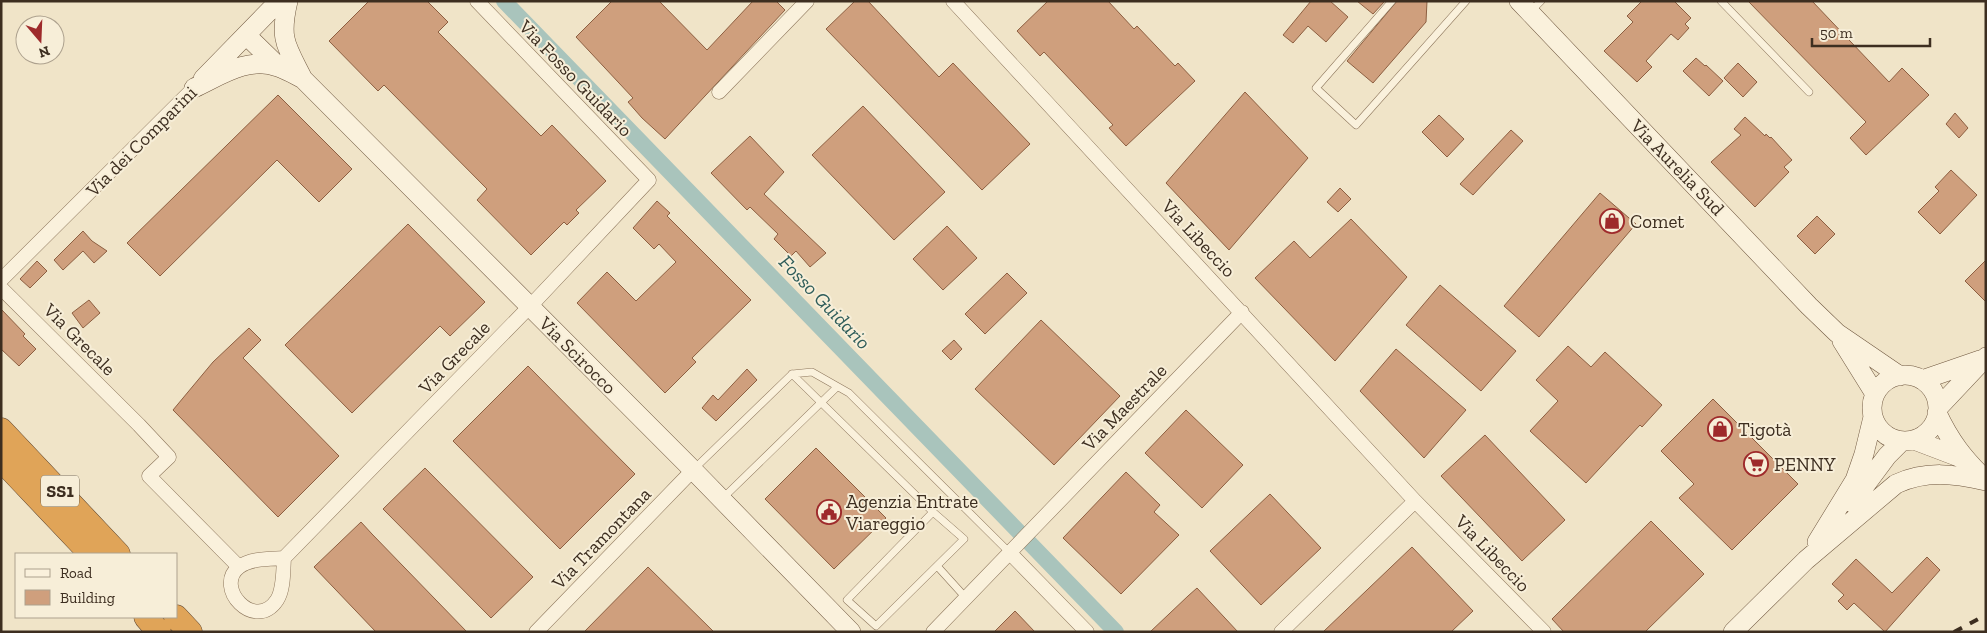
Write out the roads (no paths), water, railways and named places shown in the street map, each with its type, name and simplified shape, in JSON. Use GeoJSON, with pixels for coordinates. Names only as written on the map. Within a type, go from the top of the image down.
{"type":"FeatureCollection","features":[{"type":"Feature","properties":{"kind":"highway","name":"SS1"},"geometry":{"type":"LineString","coordinates":[[1,430],[117,553]]}},
{"type":"Feature","properties":{"kind":"highway","name":"SS1"},"geometry":{"type":"LineString","coordinates":[[1,459],[89,553]]}},
{"type":"Feature","properties":{"kind":"highway"},"geometry":{"type":"LineString","coordinates":[[147,618],[159,632]]}},
{"type":"Feature","properties":{"kind":"highway"},"geometry":{"type":"LineString","coordinates":[[176,618],[188,632]]}},
{"type":"Feature","properties":{"kind":"street","name":"Via dei Comparini"},"geometry":{"type":"LineString","coordinates":[[1,280],[279,1]]}},
{"type":"Feature","properties":{"kind":"street","name":"Via Scirocco"},"geometry":{"type":"LineString","coordinates":[[288,1],[283,24],[284,41],[303,79],[722,498],[851,632]]}},
{"type":"Feature","properties":{"kind":"street","name":"Via Fosso Guidario"},"geometry":{"type":"LineString","coordinates":[[477,1],[649,180]]}},
{"type":"Feature","properties":{"kind":"street"},"geometry":{"type":"LineString","coordinates":[[719,92],[807,1]]}},
{"type":"Feature","properties":{"kind":"street","name":"Via Libeccio"},"geometry":{"type":"LineString","coordinates":[[953,1],[1416,501],[1544,632]]}},
{"type":"Feature","properties":{"kind":"street","name":"Via Aurelia Sud"},"geometry":{"type":"LineString","coordinates":[[1530,5],[1838,333],[1876,394]]}},
{"type":"Feature","properties":{"kind":"street","name":"Via Scirocco"},"geometry":{"type":"LineString","coordinates":[[259,21],[284,41]]}},
{"type":"Feature","properties":{"kind":"street","name":"Via Scirocco"},"geometry":{"type":"LineString","coordinates":[[246,35],[278,67]]}},
{"type":"Feature","properties":{"kind":"street","name":"Via Scirocco"},"geometry":{"type":"LineString","coordinates":[[194,88],[254,63],[278,67],[303,79]]}},
{"type":"Feature","properties":{"kind":"street","name":"Via Grecale"},"geometry":{"type":"LineString","coordinates":[[284,558],[530,306],[649,180]]}},
{"type":"Feature","properties":{"kind":"street","name":"Via Grecale"},"geometry":{"type":"LineString","coordinates":[[1,288],[169,457],[149,476],[239,567]]}},
{"type":"Feature","properties":{"kind":"street","name":"Via Maestrale"},"geometry":{"type":"LineString","coordinates":[[1012,550],[1242,312]]}},
{"type":"Feature","properties":{"kind":"street","name":"Via Aurelia Sud"},"geometry":{"type":"LineString","coordinates":[[1838,333],[1900,376],[1908,375],[1922,380]]}},
{"type":"Feature","properties":{"kind":"street"},"geometry":{"type":"LineString","coordinates":[[1986,357],[1922,380],[1934,392],[1937,411],[1945,430],[1964,459],[1986,481]]}},
{"type":"Feature","properties":{"kind":"street"},"geometry":{"type":"LineString","coordinates":[[1825,530],[1848,510],[1888,456],[1908,440],[1929,430],[1937,411],[1949,394],[1986,357]]}},
{"type":"Feature","properties":{"kind":"street"},"geometry":{"type":"LineString","coordinates":[[1900,376],[1886,382],[1876,394],[1872,409],[1877,426],[1892,438],[1908,440],[1964,459]]}},
{"type":"Feature","properties":{"kind":"street"},"geometry":{"type":"LineString","coordinates":[[1806,560],[1855,480],[1864,454],[1873,417]]}},
{"type":"Feature","properties":{"kind":"street","name":"Via Tramontana"},"geometry":{"type":"LineString","coordinates":[[536,632],[693,470]]}},
{"type":"Feature","properties":{"kind":"street"},"geometry":{"type":"LineString","coordinates":[[1733,631],[1806,560],[1896,484],[1922,475],[1939,474],[1986,481]]}},
{"type":"Feature","properties":{"kind":"street"},"geometry":{"type":"LineString","coordinates":[[1281,632],[1416,501]]}},
{"type":"Feature","properties":{"kind":"street"},"geometry":{"type":"LineString","coordinates":[[933,632],[1012,550],[1087,632]]}},
{"type":"Feature","properties":{"kind":"street"},"geometry":{"type":"LineString","coordinates":[[284,558],[281,591],[277,600],[263,611],[248,611],[234,596],[231,588],[233,574],[239,567],[250,562],[284,558]]}},
{"type":"Feature","properties":{"kind":"lane"},"geometry":{"type":"LineString","coordinates":[[1392,1],[1316,88],[1356,125],[1466,1]]}},
{"type":"Feature","properties":{"kind":"lane"},"geometry":{"type":"LineString","coordinates":[[1721,1],[1809,92]]}},
{"type":"Feature","properties":{"kind":"lane"},"geometry":{"type":"LineString","coordinates":[[693,470],[792,374],[812,372],[849,394],[1012,550]]}},
{"type":"Feature","properties":{"kind":"lane"},"geometry":{"type":"LineString","coordinates":[[792,374],[933,512],[964,539],[938,567],[876,626],[847,600],[933,512]]}},
{"type":"Feature","properties":{"kind":"lane"},"geometry":{"type":"LineString","coordinates":[[722,498],[838,387]]}},
{"type":"Feature","properties":{"kind":"lane"},"geometry":{"type":"LineString","coordinates":[[938,567],[966,598]]}},
{"type":"Feature","properties":{"kind":"waterway","name":"Fosso Guidario"},"geometry":{"type":"LineString","coordinates":[[504,1],[1116,632]]}},
{"type":"Feature","properties":{"kind":"railway"},"geometry":{"type":"LineString","coordinates":[[1954,632],[1986,615]]}},
{"type":"Feature","properties":{"kind":"place","name":"Comet"},"geometry":{"type":"Point","coordinates":[1612,221]}},
{"type":"Feature","properties":{"kind":"place","name":"Tigotà"},"geometry":{"type":"Point","coordinates":[1720,429]}},
{"type":"Feature","properties":{"kind":"place","name":"PENNY"},"geometry":{"type":"Point","coordinates":[1756,464]}},
{"type":"Feature","properties":{"kind":"place","name":"Agenzia Entrate Viareggio"},"geometry":{"type":"Point","coordinates":[829,512]}}]}
